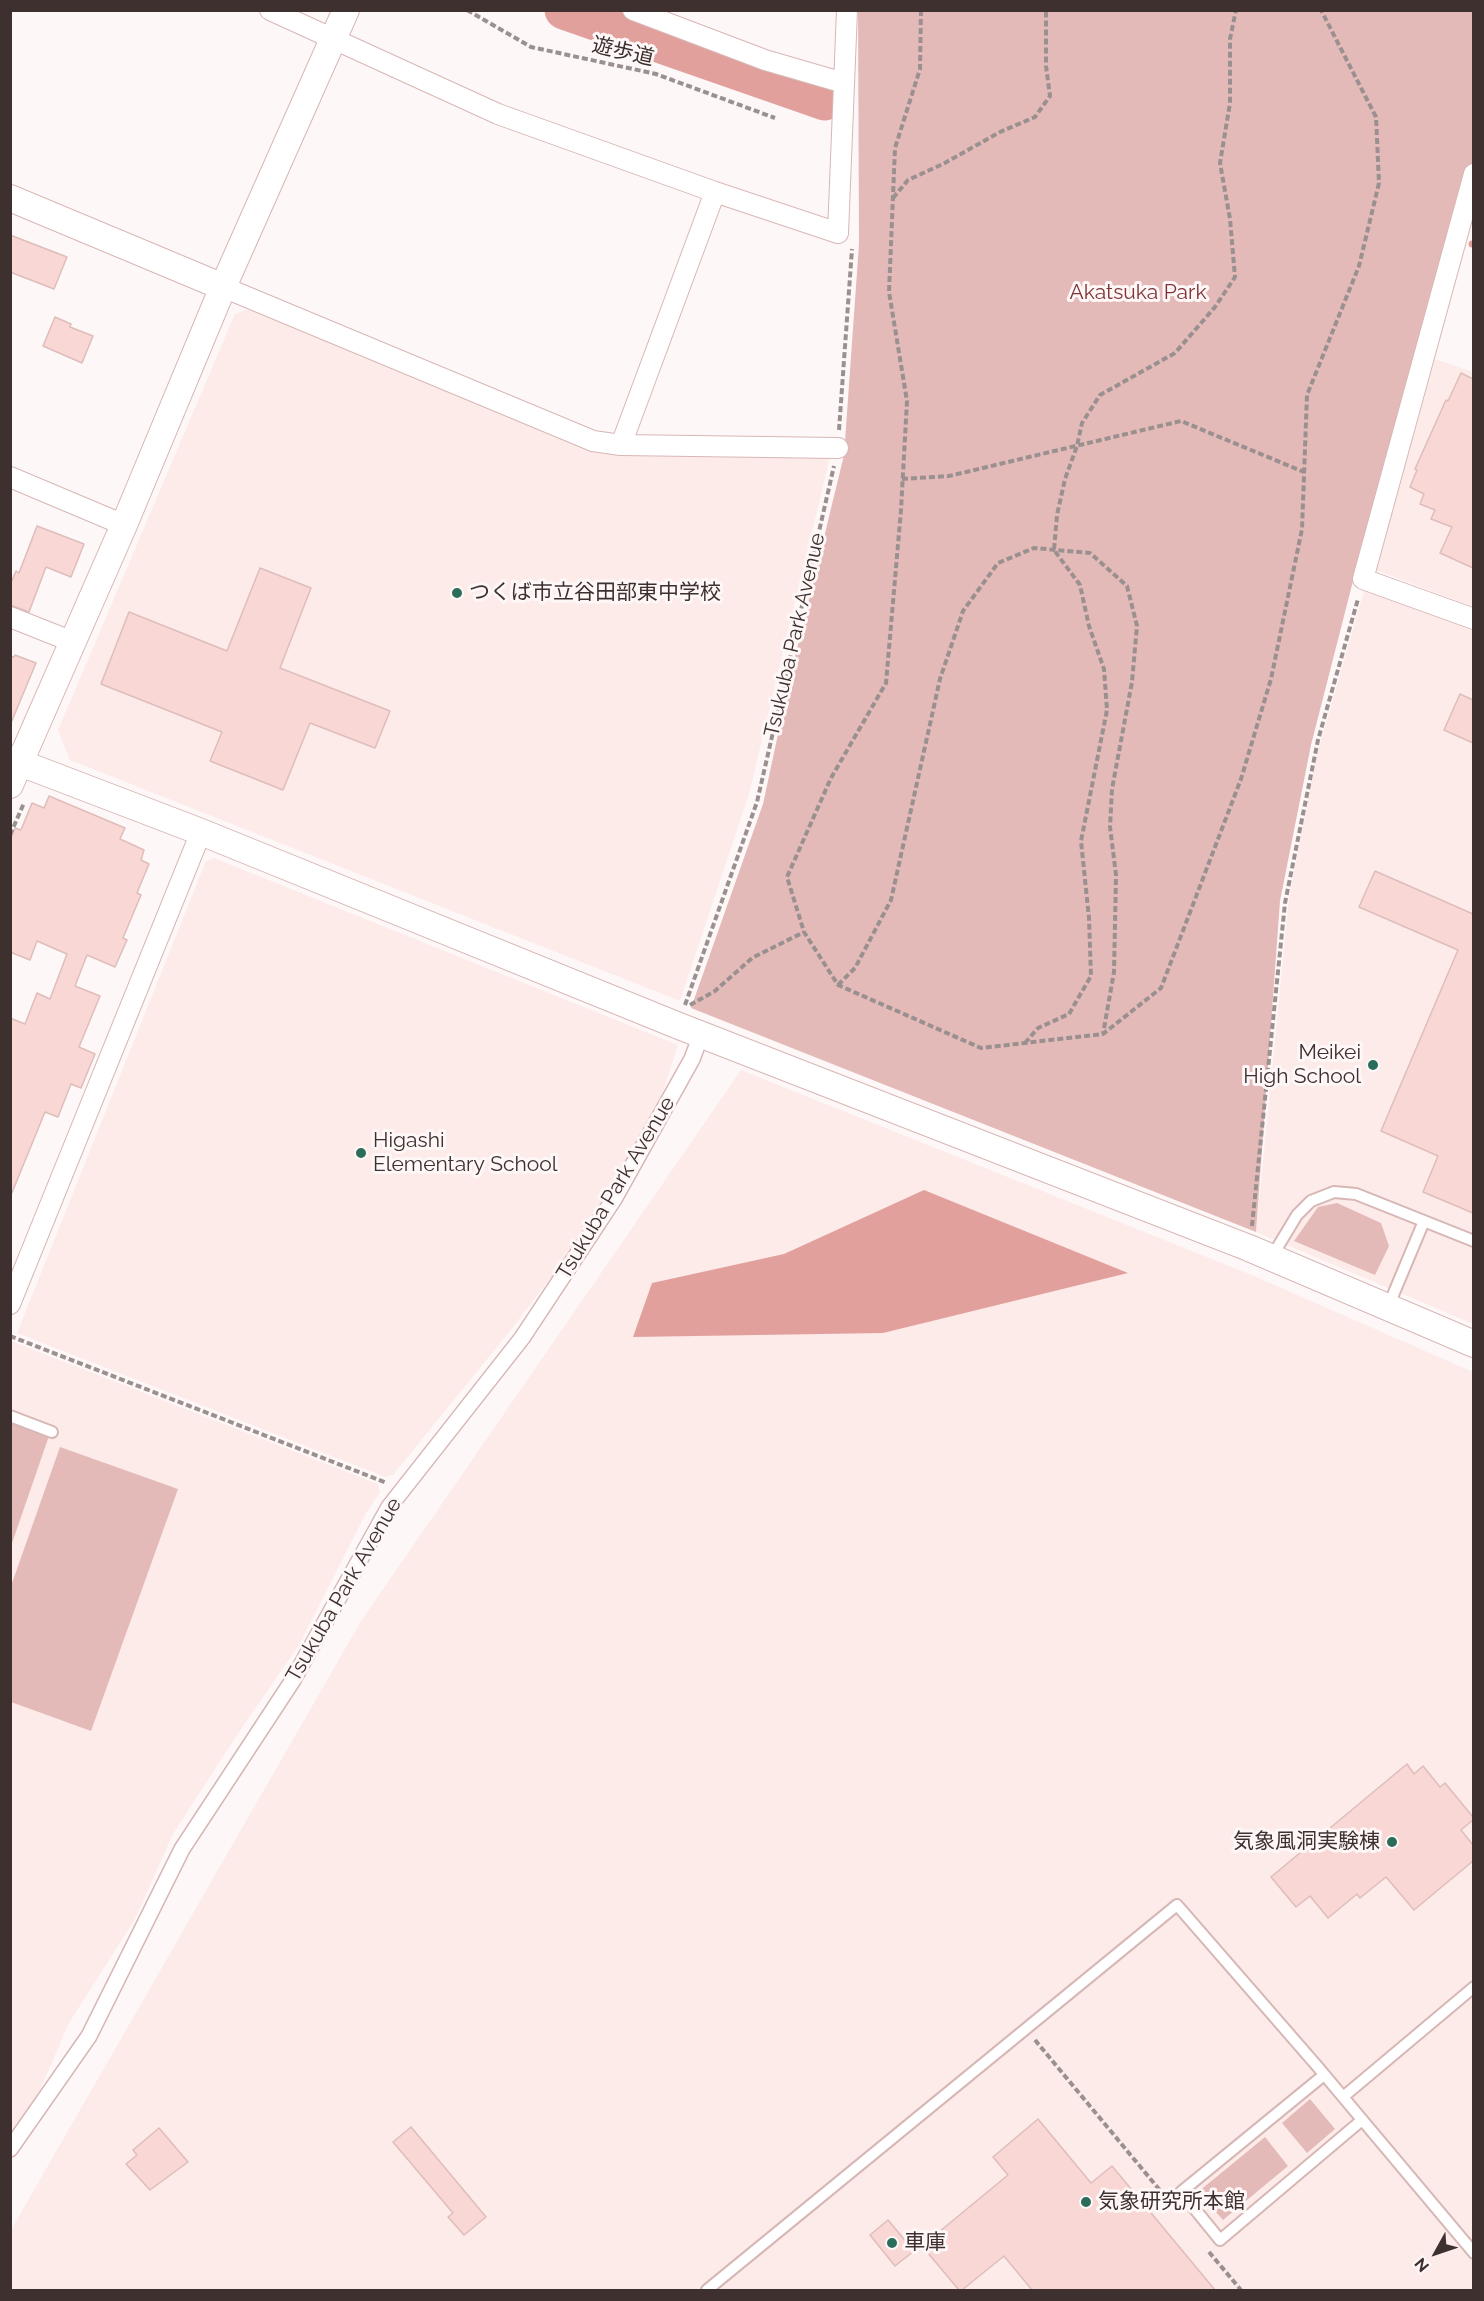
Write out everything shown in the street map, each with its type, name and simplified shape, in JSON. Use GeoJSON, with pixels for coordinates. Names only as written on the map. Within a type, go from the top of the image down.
{"type":"FeatureCollection","features":[{"type":"Feature","properties":{"kind":"street"},"geometry":{"type":"LineString","coordinates":[[270,10],[498,114],[715,192],[838,232],[847,10]]}},
{"type":"Feature","properties":{"kind":"street"},"geometry":{"type":"LineString","coordinates":[[345,10],[223,287],[73,642],[14,768],[201,832],[668,1021],[1271,1258],[1473,1344]]}},
{"type":"Feature","properties":{"kind":"street"},"geometry":{"type":"LineString","coordinates":[[633,10],[765,60],[844,83]]}},
{"type":"Feature","properties":{"kind":"street"},"geometry":{"type":"LineString","coordinates":[[1473,174],[1363,579],[1473,619]]}},
{"type":"Feature","properties":{"kind":"street"},"geometry":{"type":"LineString","coordinates":[[621,446],[715,192]]}},
{"type":"Feature","properties":{"kind":"street"},"geometry":{"type":"LineString","coordinates":[[10,198],[593,441],[621,446],[838,448]]}},
{"type":"Feature","properties":{"kind":"street"},"geometry":{"type":"LineString","coordinates":[[10,477],[124,525]]}},
{"type":"Feature","properties":{"kind":"street"},"geometry":{"type":"LineString","coordinates":[[10,617],[73,642]]}},
{"type":"Feature","properties":{"kind":"street"},"geometry":{"type":"LineString","coordinates":[[10,1304],[201,832]]}},
{"type":"Feature","properties":{"kind":"street","name":"Tsukuba Park Avenue"},"geometry":{"type":"LineString","coordinates":[[10,2149],[89,2036],[182,1849],[293,1680],[389,1507],[522,1338],[614,1199],[692,1059],[698,1043]]}},
{"type":"Feature","properties":{"kind":"lane"},"geometry":{"type":"LineString","coordinates":[[1271,1258],[1297,1215],[1311,1201],[1334,1192],[1356,1194],[1473,1241]]}},
{"type":"Feature","properties":{"kind":"lane"},"geometry":{"type":"LineString","coordinates":[[1388,1308],[1424,1221]]}},
{"type":"Feature","properties":{"kind":"lane"},"geometry":{"type":"LineString","coordinates":[[10,1416],[52,1432]]}},
{"type":"Feature","properties":{"kind":"lane"},"geometry":{"type":"LineString","coordinates":[[707,2290],[1178,1905],[1324,2074],[1473,2253]]}},
{"type":"Feature","properties":{"kind":"lane"},"geometry":{"type":"LineString","coordinates":[[1343,2097],[1473,1987]]}},
{"type":"Feature","properties":{"kind":"lane"},"geometry":{"type":"LineString","coordinates":[[1324,2074],[1181,2192],[1220,2240],[1362,2120]]}},
{"type":"Feature","properties":{"kind":"path","name":"遊歩道"},"geometry":{"type":"LineString","coordinates":[[467,10],[531,47],[656,74],[775,118]]}},
{"type":"Feature","properties":{"kind":"path"},"geometry":{"type":"LineString","coordinates":[[921,10],[920,69],[895,147],[889,292],[907,400],[886,683],[831,778],[787,877],[804,932],[838,985],[981,1048],[1103,1034],[1161,988],[1241,779],[1272,679],[1302,529],[1307,395],[1359,266],[1379,183],[1376,117],[1321,10]]}},
{"type":"Feature","properties":{"kind":"path"},"geometry":{"type":"LineString","coordinates":[[893,198],[908,180],[943,164],[1000,132],[1035,117],[1050,96],[1046,10]]}},
{"type":"Feature","properties":{"kind":"path"},"geometry":{"type":"LineString","coordinates":[[1024,1043],[1038,1028],[1069,1014],[1091,976],[1089,918],[1081,842],[1107,710],[1104,669],[1089,626],[1080,585],[1054,549],[1057,515],[1082,423],[1100,395],[1174,353],[1215,307],[1235,277],[1230,219],[1220,163],[1230,103],[1230,39],[1236,10]]}},
{"type":"Feature","properties":{"kind":"path","name":"Tsukuba Park Avenue"},"geometry":{"type":"LineString","coordinates":[[804,932],[753,958],[715,992],[684,1008],[757,802],[838,448],[852,249]]}},
{"type":"Feature","properties":{"kind":"path"},"geometry":{"type":"LineString","coordinates":[[902,478],[949,476],[1181,421],[1304,472]]}},
{"type":"Feature","properties":{"kind":"path"},"geometry":{"type":"LineString","coordinates":[[838,985],[855,968],[891,900],[940,679],[963,611],[998,563],[1034,548],[1090,553],[1127,586],[1137,626],[1132,682],[1112,789],[1110,827],[1116,875],[1114,972],[1103,1034]]}},
{"type":"Feature","properties":{"kind":"path"},"geometry":{"type":"LineString","coordinates":[[1251,1235],[1285,903],[1318,740],[1363,579]]}},
{"type":"Feature","properties":{"kind":"path"},"geometry":{"type":"LineString","coordinates":[[10,1336],[388,1483],[389,1507]]}},
{"type":"Feature","properties":{"kind":"path"},"geometry":{"type":"LineString","coordinates":[[1026,2030],[1163,2194]]}},
{"type":"Feature","properties":{"kind":"path"},"geometry":{"type":"LineString","coordinates":[[1208,2252],[1241,2290]]}},
{"type":"Feature","properties":{"kind":"shaded area","name":"つくば市立谷田部東中学校"},"geometry":{"type":"Polygon","coordinates":[[[249,309],[589,451],[635,456],[830,457],[749,794],[680,1001],[70,760],[58,730],[235,314],[249,309]]]}},
{"type":"Feature","properties":{"kind":"shaded area"},"geometry":{"type":"Polygon","coordinates":[[[1435,359],[1473,372],[1473,607],[1376,570],[1435,359]]]}},
{"type":"Feature","properties":{"kind":"shaded area","name":"Meikei High School"},"geometry":{"type":"Polygon","coordinates":[[[1365,587],[1473,628],[1473,1324],[1256,1232],[1289,898],[1316,758],[1365,587]]]}},
{"type":"Feature","properties":{"kind":"shaded area","name":"Higashi Elementary School"},"geometry":{"type":"Polygon","coordinates":[[[214,858],[678,1045],[657,1111],[608,1194],[561,1264],[510,1331],[393,1475],[385,1477],[17,1333],[206,861],[214,858]]]}},
{"type":"Feature","properties":{"kind":"shaded area"},"geometry":{"type":"Polygon","coordinates":[[[741,1070],[1254,1276],[1473,1372],[1473,2290],[11,2290],[11,2230],[361,1621],[741,1070]]]}},
{"type":"Feature","properties":{"kind":"shaded area"},"geometry":{"type":"Polygon","coordinates":[[[924,1190],[1128,1273],[883,1333],[633,1337],[652,1283],[784,1254],[924,1190]]]}},
{"type":"Feature","properties":{"kind":"shaded area"},"geometry":{"type":"Polygon","coordinates":[[[11,1341],[378,1484],[380,1492],[366,1513],[299,1645],[173,1834],[135,1919],[69,2023],[40,2090],[11,2134],[11,1341]]]}},
{"type":"Feature","properties":{"kind":"green space","name":"Akatsuka Park"},"geometry":{"type":"Polygon","coordinates":[[[858,11],[1473,11],[1473,166],[1428,303],[1353,581],[1311,745],[1280,901],[1256,1232],[691,1008],[763,804],[792,669],[844,455],[859,244],[858,11]]]}},
{"type":"Feature","properties":{"kind":"green space"},"geometry":{"type":"Polygon","coordinates":[[[1337,1203],[1381,1223],[1389,1246],[1375,1275],[1294,1241],[1318,1207],[1337,1203]]]}},
{"type":"Feature","properties":{"kind":"green space"},"geometry":{"type":"Polygon","coordinates":[[[10,1421],[49,1436],[11,1546],[10,1421]]]}},
{"type":"Feature","properties":{"kind":"green space"},"geometry":{"type":"Polygon","coordinates":[[[60,1447],[178,1489],[91,1731],[11,1702],[11,1586],[60,1447]]]}},
{"type":"Feature","properties":{"kind":"green space"},"geometry":{"type":"Polygon","coordinates":[[[1310,2099],[1335,2129],[1307,2153],[1282,2123],[1310,2099]]]}},
{"type":"Feature","properties":{"kind":"green space"},"geometry":{"type":"Polygon","coordinates":[[[1265,2137],[1288,2166],[1223,2220],[1198,2192],[1265,2137]]]}},
{"type":"Feature","properties":{"kind":"building"},"geometry":{"type":"Polygon","coordinates":[[[10,235],[67,257],[54,289],[10,272],[10,235]]]}},
{"type":"Feature","properties":{"kind":"building"},"geometry":{"type":"Polygon","coordinates":[[[55,317],[71,324],[70,327],[93,336],[82,363],[43,346],[55,317]]]}},
{"type":"Feature","properties":{"kind":"building"},"geometry":{"type":"Polygon","coordinates":[[[1461,373],[1473,379],[1473,568],[1440,553],[1452,527],[1431,519],[1435,510],[1420,504],[1424,494],[1410,487],[1417,470],[1415,469],[1446,400],[1448,401],[1461,373]]]}},
{"type":"Feature","properties":{"kind":"building"},"geometry":{"type":"Polygon","coordinates":[[[37,526],[84,544],[71,577],[46,567],[29,612],[10,605],[10,585],[16,571],[19,573],[37,526]]]}},
{"type":"Feature","properties":{"kind":"building"},"geometry":{"type":"Polygon","coordinates":[[[260,568],[311,588],[280,668],[390,711],[375,748],[310,723],[283,790],[210,761],[222,732],[101,684],[129,612],[227,651],[260,568]]]}},
{"type":"Feature","properties":{"kind":"building"},"geometry":{"type":"Polygon","coordinates":[[[15,655],[36,663],[11,723],[10,656],[15,655]]]}},
{"type":"Feature","properties":{"kind":"building"},"geometry":{"type":"Polygon","coordinates":[[[1460,694],[1473,700],[1473,743],[1444,730],[1460,694]]]}},
{"type":"Feature","properties":{"kind":"building"},"geometry":{"type":"Polygon","coordinates":[[[49,796],[125,828],[120,839],[144,850],[141,860],[149,864],[137,893],[141,895],[123,938],[127,940],[115,967],[87,955],[75,986],[100,996],[79,1047],[95,1054],[81,1088],[71,1084],[58,1117],[45,1112],[11,1195],[10,1018],[25,1024],[37,993],[50,999],[67,954],[37,941],[30,960],[10,952],[10,840],[15,828],[21,830],[32,803],[44,808],[49,796]]]}},
{"type":"Feature","properties":{"kind":"building"},"geometry":{"type":"Polygon","coordinates":[[[1375,871],[1473,914],[1473,1213],[1423,1192],[1438,1156],[1381,1131],[1458,950],[1359,907],[1375,871]]]}},
{"type":"Feature","properties":{"kind":"building","name":"気象風洞実験棟"},"geometry":{"type":"Polygon","coordinates":[[[1407,1764],[1414,1774],[1423,1766],[1440,1787],[1445,1783],[1473,1817],[1473,1820],[1461,1830],[1473,1845],[1473,1861],[1414,1910],[1386,1877],[1360,1898],[1357,1894],[1328,1918],[1310,1896],[1296,1907],[1271,1877],[1407,1764]]]}},
{"type":"Feature","properties":{"kind":"building","name":"気象研究所本館"},"geometry":{"type":"Polygon","coordinates":[[[1038,2119],[1091,2183],[1112,2166],[1215,2290],[1032,2290],[1004,2256],[962,2290],[959,2290],[922,2246],[1008,2175],[993,2157],[1038,2119]]]}},
{"type":"Feature","properties":{"kind":"building"},"geometry":{"type":"Polygon","coordinates":[[[411,2127],[486,2217],[464,2235],[448,2217],[453,2213],[393,2142],[411,2127]]]}},
{"type":"Feature","properties":{"kind":"building"},"geometry":{"type":"Polygon","coordinates":[[[159,2128],[188,2162],[150,2190],[126,2164],[137,2155],[133,2150],[159,2128]]]}},
{"type":"Feature","properties":{"kind":"building","name":"車庫"},"geometry":{"type":"Polygon","coordinates":[[[888,2220],[914,2251],[895,2266],[870,2235],[888,2220]]]}},
{"type":"Feature","properties":{"kind":"waterway"},"geometry":{"type":"LineString","coordinates":[[564,10],[825,101]]}},
{"type":"Feature","properties":{"kind":"place","name":"つくば市立谷田部東中学校"},"geometry":{"type":"Point","coordinates":[457,593]}},
{"type":"Feature","properties":{"kind":"place","name":"Meikei High School"},"geometry":{"type":"Point","coordinates":[1373,1065]}},
{"type":"Feature","properties":{"kind":"place","name":"Higashi Elementary School"},"geometry":{"type":"Point","coordinates":[361,1153]}},
{"type":"Feature","properties":{"kind":"place","name":"気象風洞実験棟"},"geometry":{"type":"Point","coordinates":[1392,1842]}},
{"type":"Feature","properties":{"kind":"place","name":"気象研究所本館"},"geometry":{"type":"Point","coordinates":[1086,2202]}},
{"type":"Feature","properties":{"kind":"place","name":"車庫"},"geometry":{"type":"Point","coordinates":[892,2243]}}]}
